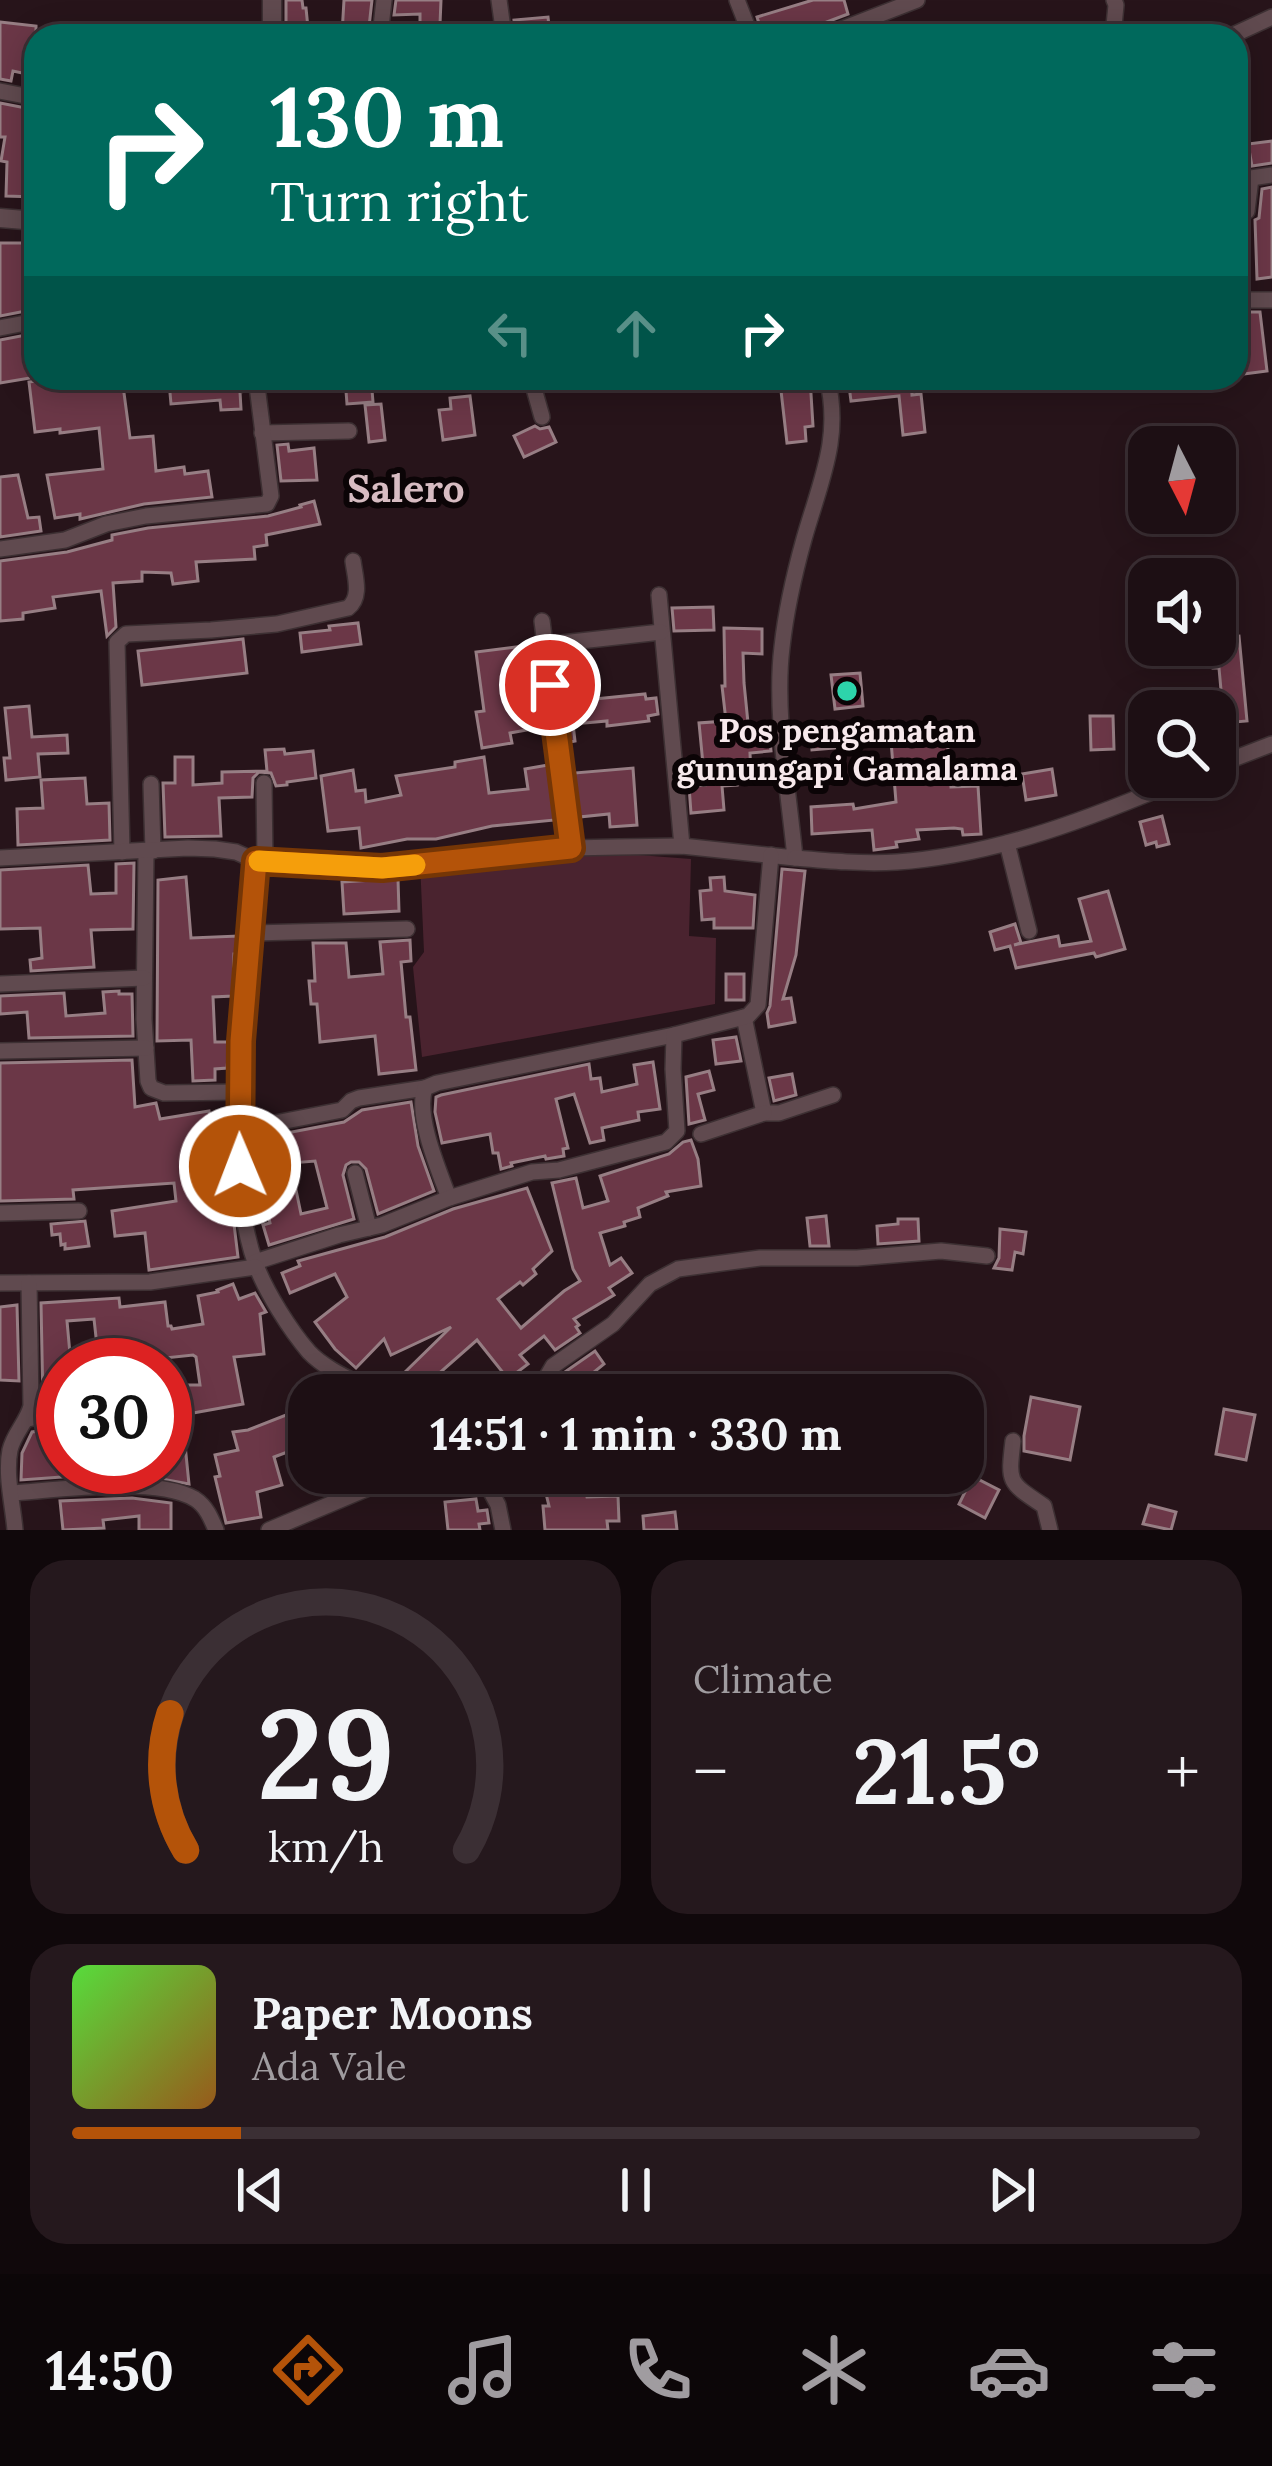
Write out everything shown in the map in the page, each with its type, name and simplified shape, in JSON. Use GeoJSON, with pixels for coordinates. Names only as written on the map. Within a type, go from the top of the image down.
{"type":"FeatureCollection","features":[{"type":"Feature","properties":{"kind":"street"},"geometry":{"type":"LineString","coordinates":[[855,24],[917,0]]}},
{"type":"Feature","properties":{"kind":"street"},"geometry":{"type":"LineString","coordinates":[[1248,203],[1251,178],[1272,175]]}},
{"type":"Feature","properties":{"kind":"street"},"geometry":{"type":"LineString","coordinates":[[0,549],[65,540],[106,524],[146,516],[268,504],[272,496],[257,390]]}},
{"type":"Feature","properties":{"kind":"street"},"geometry":{"type":"LineString","coordinates":[[534,390],[542,417]]}},
{"type":"Feature","properties":{"kind":"street"},"geometry":{"type":"LineString","coordinates":[[795,858],[780,697],[781,653],[789,597],[829,461],[833,433],[828,390]]}},
{"type":"Feature","properties":{"kind":"street"},"geometry":{"type":"LineString","coordinates":[[262,433],[350,430]]}},
{"type":"Feature","properties":{"kind":"street"},"geometry":{"type":"LineString","coordinates":[[122,852],[117,642],[126,634],[277,624],[348,608],[357,592],[353,561]]}},
{"type":"Feature","properties":{"kind":"street"},"geometry":{"type":"LineString","coordinates":[[659,596],[682,846]]}},
{"type":"Feature","properties":{"kind":"street"},"geometry":{"type":"LineString","coordinates":[[542,621],[571,848]]}},
{"type":"Feature","properties":{"kind":"street"},"geometry":{"type":"LineString","coordinates":[[544,645],[661,632]]}},
{"type":"Feature","properties":{"kind":"street"},"geometry":{"type":"LineString","coordinates":[[1236,758],[1272,744]]}},
{"type":"Feature","properties":{"kind":"street"},"geometry":{"type":"LineString","coordinates":[[264,783],[239,1092],[246,1225],[256,1264],[284,1318],[310,1353],[341,1374]]}},
{"type":"Feature","properties":{"kind":"street"},"geometry":{"type":"LineString","coordinates":[[152,784],[144,978],[148,1081],[164,1094],[239,1092]]}},
{"type":"Feature","properties":{"kind":"street"},"geometry":{"type":"LineString","coordinates":[[0,858],[215,849],[260,861],[382,868],[571,848],[682,846],[896,862],[1006,843],[1135,798]]}},
{"type":"Feature","properties":{"kind":"street"},"geometry":{"type":"LineString","coordinates":[[1006,843],[1029,931]]}},
{"type":"Feature","properties":{"kind":"street"},"geometry":{"type":"LineString","coordinates":[[239,1130],[342,1110],[359,1098],[674,1035],[754,1012],[771,855]]}},
{"type":"Feature","properties":{"kind":"street"},"geometry":{"type":"LineString","coordinates":[[250,933],[407,928]]}},
{"type":"Feature","properties":{"kind":"street"},"geometry":{"type":"LineString","coordinates":[[0,984],[144,978]]}},
{"type":"Feature","properties":{"kind":"street"},"geometry":{"type":"LineString","coordinates":[[744,1017],[764,1113]]}},
{"type":"Feature","properties":{"kind":"street"},"geometry":{"type":"LineString","coordinates":[[0,1283],[150,1282],[256,1264],[532,1172],[559,1170],[666,1142],[677,1131],[674,1035]]}},
{"type":"Feature","properties":{"kind":"street"},"geometry":{"type":"LineString","coordinates":[[0,1051],[146,1048]]}},
{"type":"Feature","properties":{"kind":"street"},"geometry":{"type":"LineString","coordinates":[[424,1088],[421,1097],[428,1130],[449,1198]]}},
{"type":"Feature","properties":{"kind":"street"},"geometry":{"type":"LineString","coordinates":[[701,1134],[833,1095]]}},
{"type":"Feature","properties":{"kind":"street"},"geometry":{"type":"LineString","coordinates":[[355,1173],[369,1228]]}},
{"type":"Feature","properties":{"kind":"street"},"geometry":{"type":"LineString","coordinates":[[0,1213],[79,1211]]}},
{"type":"Feature","properties":{"kind":"street"},"geometry":{"type":"LineString","coordinates":[[548,1374],[581,1344],[613,1324],[650,1284],[678,1269],[760,1258],[835,1259],[941,1251],[987,1256]]}},
{"type":"Feature","properties":{"kind":"street"},"geometry":{"type":"LineString","coordinates":[[15,1530],[10,1451],[31,1406],[28,1283]]}},
{"type":"Feature","properties":{"kind":"street"},"geometry":{"type":"LineString","coordinates":[[28,1419],[36,1417]]}},
{"type":"Feature","properties":{"kind":"street"},"geometry":{"type":"LineString","coordinates":[[1013,1441],[1010,1478],[1044,1506],[1050,1530]]}},
{"type":"Feature","properties":{"kind":"street"},"geometry":{"type":"LineString","coordinates":[[12,1493],[109,1485],[185,1494],[200,1501],[217,1530]]}},
{"type":"Feature","properties":{"kind":"street"},"geometry":{"type":"LineString","coordinates":[[269,1530],[354,1494]]}},
{"type":"Feature","properties":{"kind":"street"},"geometry":{"type":"LineString","coordinates":[[492,1494],[502,1530]]}},
{"type":"Feature","properties":{"kind":"shaded area"},"geometry":{"type":"Polygon","coordinates":[[[612,853],[691,859],[689,936],[716,938],[715,1004],[422,1057],[413,967],[424,952],[420,862],[612,853]]]}},
{"type":"Feature","properties":{"kind":"building"},"geometry":{"type":"Polygon","coordinates":[[[286,0],[302,0],[308,24],[286,24],[286,0]]]}},
{"type":"Feature","properties":{"kind":"building"},"geometry":{"type":"Polygon","coordinates":[[[344,0],[372,0],[369,24],[343,24],[344,0]]]}},
{"type":"Feature","properties":{"kind":"building"},"geometry":{"type":"Polygon","coordinates":[[[396,0],[441,0],[440,24],[420,24],[420,14],[394,15],[396,0]]]}},
{"type":"Feature","properties":{"kind":"building"},"geometry":{"type":"Polygon","coordinates":[[[813,0],[844,0],[848,14],[822,24],[759,24],[757,17],[813,0]]]}},
{"type":"Feature","properties":{"kind":"building"},"geometry":{"type":"Polygon","coordinates":[[[548,17],[549,24],[514,24],[514,20],[548,17]]]}},
{"type":"Feature","properties":{"kind":"building"},"geometry":{"type":"Polygon","coordinates":[[[0,22],[24,25],[24,73],[13,71],[11,81],[0,79],[0,22]]]}},
{"type":"Feature","properties":{"kind":"building"},"geometry":{"type":"Polygon","coordinates":[[[0,103],[24,108],[24,197],[6,196],[7,162],[1,161],[5,137],[0,137],[0,103]]]}},
{"type":"Feature","properties":{"kind":"building"},"geometry":{"type":"Polygon","coordinates":[[[1272,141],[1272,163],[1252,166],[1248,144],[1272,141]]]}},
{"type":"Feature","properties":{"kind":"building"},"geometry":{"type":"Polygon","coordinates":[[[1272,187],[1272,277],[1257,279],[1255,220],[1262,189],[1272,187]]]}},
{"type":"Feature","properties":{"kind":"building"},"geometry":{"type":"Polygon","coordinates":[[[0,243],[24,243],[24,311],[0,316],[0,243]]]}},
{"type":"Feature","properties":{"kind":"building"},"geometry":{"type":"Polygon","coordinates":[[[1248,312],[1260,312],[1267,371],[1248,373],[1248,312]]]}},
{"type":"Feature","properties":{"kind":"building"},"geometry":{"type":"Polygon","coordinates":[[[24,335],[24,379],[0,383],[0,340],[24,335]]]}},
{"type":"Feature","properties":{"kind":"building"},"geometry":{"type":"Polygon","coordinates":[[[30,390],[124,390],[130,438],[153,436],[156,471],[184,467],[185,474],[208,471],[212,497],[144,504],[80,519],[80,514],[55,518],[47,475],[103,469],[99,428],[35,432],[30,390]]]}},
{"type":"Feature","properties":{"kind":"building"},"geometry":{"type":"Polygon","coordinates":[[[170,390],[246,390],[240,392],[241,409],[221,410],[220,400],[171,404],[170,390]]]}},
{"type":"Feature","properties":{"kind":"building"},"geometry":{"type":"Polygon","coordinates":[[[346,390],[372,390],[373,402],[347,404],[346,390]]]}},
{"type":"Feature","properties":{"kind":"building"},"geometry":{"type":"Polygon","coordinates":[[[781,390],[811,390],[813,426],[805,427],[806,441],[787,443],[781,390]]]}},
{"type":"Feature","properties":{"kind":"building"},"geometry":{"type":"Polygon","coordinates":[[[850,390],[912,390],[912,395],[921,394],[925,432],[903,435],[899,396],[851,401],[850,390]]]}},
{"type":"Feature","properties":{"kind":"building"},"geometry":{"type":"Polygon","coordinates":[[[470,396],[475,435],[443,440],[439,410],[451,409],[450,398],[470,396]]]}},
{"type":"Feature","properties":{"kind":"building"},"geometry":{"type":"Polygon","coordinates":[[[381,404],[385,440],[369,442],[365,405],[381,404]]]}},
{"type":"Feature","properties":{"kind":"building"},"geometry":{"type":"Polygon","coordinates":[[[535,426],[549,427],[556,442],[524,457],[514,436],[535,426]]]}},
{"type":"Feature","properties":{"kind":"building"},"geometry":{"type":"Polygon","coordinates":[[[288,444],[289,451],[314,448],[317,480],[281,481],[277,445],[288,444]]]}},
{"type":"Feature","properties":{"kind":"building"},"geometry":{"type":"Polygon","coordinates":[[[18,475],[28,518],[39,517],[41,531],[0,537],[0,477],[18,475]]]}},
{"type":"Feature","properties":{"kind":"building"},"geometry":{"type":"Polygon","coordinates":[[[314,501],[320,524],[266,535],[267,545],[254,547],[255,559],[196,562],[198,581],[173,584],[171,573],[142,572],[142,581],[113,583],[116,627],[107,636],[101,591],[53,597],[55,608],[0,621],[0,561],[67,552],[148,528],[268,516],[314,501]]]}},
{"type":"Feature","properties":{"kind":"building"},"geometry":{"type":"Polygon","coordinates":[[[713,607],[714,630],[674,631],[672,608],[713,607]]]}},
{"type":"Feature","properties":{"kind":"building"},"geometry":{"type":"Polygon","coordinates":[[[358,623],[361,644],[302,652],[300,633],[358,623]]]}},
{"type":"Feature","properties":{"kind":"building"},"geometry":{"type":"Polygon","coordinates":[[[724,628],[762,629],[762,654],[743,653],[744,683],[749,733],[769,731],[771,751],[750,753],[751,777],[722,786],[724,810],[691,813],[689,786],[705,785],[699,723],[726,721],[724,628]]]}},
{"type":"Feature","properties":{"kind":"building"},"geometry":{"type":"Polygon","coordinates":[[[1236,636],[1247,721],[1236,722],[1236,690],[1221,690],[1219,668],[1213,666],[1236,666],[1236,636]]]}},
{"type":"Feature","properties":{"kind":"building"},"geometry":{"type":"Polygon","coordinates":[[[243,639],[247,673],[142,685],[138,651],[243,639]]]}},
{"type":"Feature","properties":{"kind":"building"},"geometry":{"type":"Polygon","coordinates":[[[532,645],[536,666],[503,671],[508,707],[540,702],[543,727],[510,733],[512,743],[482,748],[476,712],[484,711],[476,652],[532,645]]]}},
{"type":"Feature","properties":{"kind":"building","name":"Pos pengamatan gunungapi Gamalama"},"geometry":{"type":"Polygon","coordinates":[[[860,673],[863,706],[835,709],[831,675],[860,673]]]}},
{"type":"Feature","properties":{"kind":"building"},"geometry":{"type":"Polygon","coordinates":[[[645,694],[646,699],[656,698],[658,714],[648,716],[649,721],[573,724],[575,741],[570,742],[564,702],[645,694]]]}},
{"type":"Feature","properties":{"kind":"building"},"geometry":{"type":"Polygon","coordinates":[[[29,706],[32,737],[67,735],[68,753],[38,754],[40,777],[6,780],[4,758],[10,758],[5,708],[29,706]]]}},
{"type":"Feature","properties":{"kind":"building"},"geometry":{"type":"Polygon","coordinates":[[[1090,716],[1113,716],[1114,749],[1091,750],[1090,716]]]}},
{"type":"Feature","properties":{"kind":"building"},"geometry":{"type":"Polygon","coordinates":[[[834,723],[836,748],[812,750],[810,725],[834,723]]]}},
{"type":"Feature","properties":{"kind":"building"},"geometry":{"type":"Polygon","coordinates":[[[947,737],[951,787],[978,786],[981,834],[963,835],[962,829],[954,828],[917,830],[919,839],[874,850],[872,830],[812,834],[811,807],[853,804],[854,809],[896,802],[891,741],[947,737]]]}},
{"type":"Feature","properties":{"kind":"building"},"geometry":{"type":"Polygon","coordinates":[[[284,749],[285,754],[313,751],[316,778],[276,786],[271,773],[259,772],[253,778],[252,797],[219,798],[221,836],[165,837],[163,783],[175,783],[175,757],[193,757],[193,785],[222,783],[222,772],[267,771],[265,750],[284,749]]]}},
{"type":"Feature","properties":{"kind":"building"},"geometry":{"type":"Polygon","coordinates":[[[484,757],[489,793],[528,789],[525,769],[548,765],[555,820],[361,848],[359,828],[328,831],[321,776],[353,770],[356,791],[365,790],[366,802],[401,795],[396,776],[455,767],[455,762],[484,757]]]}},
{"type":"Feature","properties":{"kind":"building"},"geometry":{"type":"Polygon","coordinates":[[[633,768],[637,825],[610,827],[609,814],[579,817],[574,773],[633,768]]]}},
{"type":"Feature","properties":{"kind":"building"},"geometry":{"type":"Polygon","coordinates":[[[1052,769],[1056,795],[1026,800],[1022,774],[1052,769]]]}},
{"type":"Feature","properties":{"kind":"building"},"geometry":{"type":"Polygon","coordinates":[[[85,778],[87,804],[109,803],[110,840],[18,845],[17,809],[43,808],[41,780],[85,778]]]}},
{"type":"Feature","properties":{"kind":"building"},"geometry":{"type":"Polygon","coordinates":[[[1162,816],[1169,844],[1146,845],[1140,822],[1162,816]]]}},
{"type":"Feature","properties":{"kind":"building"},"geometry":{"type":"Polygon","coordinates":[[[134,863],[133,929],[91,930],[94,967],[31,971],[30,960],[42,958],[40,928],[0,929],[0,870],[88,865],[91,894],[116,893],[116,864],[134,863]]]}},
{"type":"Feature","properties":{"kind":"building"},"geometry":{"type":"Polygon","coordinates":[[[782,869],[805,871],[796,955],[783,999],[791,998],[795,1022],[769,1027],[767,1013],[782,869]]]}},
{"type":"Feature","properties":{"kind":"building"},"geometry":{"type":"Polygon","coordinates":[[[186,877],[191,938],[238,936],[233,996],[213,997],[215,1042],[229,1046],[227,1068],[215,1069],[215,1080],[193,1081],[191,1040],[157,1041],[158,880],[186,877]]]}},
{"type":"Feature","properties":{"kind":"building"},"geometry":{"type":"Polygon","coordinates":[[[724,877],[725,891],[755,895],[753,928],[714,928],[714,919],[702,920],[700,891],[711,890],[710,878],[724,877]]]}},
{"type":"Feature","properties":{"kind":"building"},"geometry":{"type":"Polygon","coordinates":[[[398,879],[399,911],[344,914],[342,882],[398,879]]]}},
{"type":"Feature","properties":{"kind":"building"},"geometry":{"type":"Polygon","coordinates":[[[1108,891],[1125,949],[1016,968],[1010,946],[995,950],[990,932],[1015,924],[1021,943],[1014,945],[1058,936],[1060,946],[1091,941],[1079,899],[1108,891]]]}},
{"type":"Feature","properties":{"kind":"building"},"geometry":{"type":"Polygon","coordinates":[[[410,940],[411,961],[401,962],[416,1070],[379,1074],[375,1036],[320,1042],[317,1004],[311,1004],[309,981],[315,981],[313,943],[346,943],[349,977],[383,974],[380,942],[410,940]]]}},
{"type":"Feature","properties":{"kind":"building"},"geometry":{"type":"Polygon","coordinates":[[[726,974],[744,974],[744,1000],[726,1000],[726,974]]]}},
{"type":"Feature","properties":{"kind":"building"},"geometry":{"type":"Polygon","coordinates":[[[103,992],[132,994],[133,1036],[29,1038],[27,1012],[0,1014],[0,996],[64,993],[66,1016],[105,1013],[103,992]]]}},
{"type":"Feature","properties":{"kind":"building"},"geometry":{"type":"Polygon","coordinates":[[[736,1037],[741,1061],[716,1064],[713,1040],[736,1037]]]}},
{"type":"Feature","properties":{"kind":"building"},"geometry":{"type":"Polygon","coordinates":[[[132,1060],[135,1107],[156,1103],[160,1119],[209,1111],[215,1151],[225,1150],[238,1257],[149,1270],[145,1233],[115,1236],[112,1211],[176,1201],[174,1183],[73,1190],[74,1199],[0,1201],[0,1063],[132,1060]]]}},
{"type":"Feature","properties":{"kind":"building"},"geometry":{"type":"Polygon","coordinates":[[[653,1062],[660,1109],[638,1112],[639,1120],[602,1128],[604,1140],[590,1143],[574,1094],[556,1099],[568,1148],[563,1149],[564,1156],[511,1163],[501,1169],[490,1134],[442,1143],[435,1112],[436,1097],[441,1095],[589,1064],[591,1079],[600,1078],[602,1092],[637,1084],[634,1065],[653,1062]]]}},
{"type":"Feature","properties":{"kind":"building"},"geometry":{"type":"Polygon","coordinates":[[[709,1071],[714,1090],[698,1094],[705,1120],[689,1124],[686,1077],[709,1071]]]}},
{"type":"Feature","properties":{"kind":"building"},"geometry":{"type":"Polygon","coordinates":[[[792,1074],[796,1095],[774,1101],[769,1078],[792,1074]]]}},
{"type":"Feature","properties":{"kind":"building"},"geometry":{"type":"Polygon","coordinates":[[[411,1102],[418,1146],[434,1191],[378,1214],[366,1169],[351,1162],[343,1175],[354,1219],[269,1245],[263,1225],[270,1223],[264,1196],[296,1190],[301,1214],[327,1208],[315,1161],[292,1163],[291,1152],[272,1153],[271,1142],[255,1144],[255,1139],[344,1122],[362,1110],[411,1102]]]}},
{"type":"Feature","properties":{"kind":"building"},"geometry":{"type":"Polygon","coordinates":[[[691,1140],[701,1186],[666,1192],[668,1196],[638,1208],[640,1217],[600,1233],[610,1265],[621,1258],[632,1273],[609,1288],[614,1295],[574,1319],[580,1333],[555,1350],[544,1336],[520,1355],[528,1364],[515,1374],[504,1374],[477,1340],[438,1374],[403,1374],[451,1327],[391,1355],[384,1339],[356,1368],[315,1322],[347,1297],[335,1274],[290,1293],[282,1273],[300,1266],[298,1261],[527,1188],[552,1251],[533,1269],[536,1274],[498,1299],[521,1328],[580,1281],[552,1183],[576,1178],[583,1208],[608,1201],[600,1176],[669,1154],[691,1140]]]}},
{"type":"Feature","properties":{"kind":"building"},"geometry":{"type":"Polygon","coordinates":[[[826,1216],[829,1246],[810,1246],[807,1218],[826,1216]]]}},
{"type":"Feature","properties":{"kind":"building"},"geometry":{"type":"Polygon","coordinates":[[[898,1219],[918,1219],[919,1241],[878,1244],[877,1226],[898,1224],[898,1219]]]}},
{"type":"Feature","properties":{"kind":"building"},"geometry":{"type":"Polygon","coordinates":[[[85,1221],[89,1246],[65,1249],[60,1234],[52,1235],[51,1224],[85,1221]]]}},
{"type":"Feature","properties":{"kind":"building"},"geometry":{"type":"Polygon","coordinates":[[[1000,1229],[1026,1232],[1023,1254],[1015,1252],[1012,1270],[994,1268],[1000,1229]]]}},
{"type":"Feature","properties":{"kind":"building"},"geometry":{"type":"Polygon","coordinates":[[[233,1284],[239,1299],[255,1293],[266,1312],[260,1314],[264,1354],[234,1357],[243,1404],[192,1413],[192,1385],[200,1385],[192,1338],[96,1338],[94,1319],[67,1321],[69,1338],[42,1338],[41,1303],[119,1298],[120,1307],[165,1302],[172,1329],[203,1324],[198,1296],[233,1284]]]}},
{"type":"Feature","properties":{"kind":"building"},"geometry":{"type":"Polygon","coordinates":[[[17,1305],[19,1381],[0,1380],[0,1307],[17,1305]]]}},
{"type":"Feature","properties":{"kind":"building"},"geometry":{"type":"Polygon","coordinates":[[[595,1351],[604,1364],[592,1374],[562,1374],[595,1351]]]}},
{"type":"Feature","properties":{"kind":"building"},"geometry":{"type":"Polygon","coordinates":[[[1031,1397],[1080,1407],[1070,1460],[1024,1451],[1031,1397]]]}},
{"type":"Feature","properties":{"kind":"building"},"geometry":{"type":"Polygon","coordinates":[[[1224,1409],[1255,1415],[1246,1460],[1216,1454],[1224,1409]]]}},
{"type":"Feature","properties":{"kind":"building"},"geometry":{"type":"Polygon","coordinates":[[[288,1414],[288,1452],[274,1457],[282,1485],[257,1492],[261,1517],[226,1523],[215,1455],[238,1450],[233,1432],[288,1414]]]}},
{"type":"Feature","properties":{"kind":"building"},"geometry":{"type":"Polygon","coordinates":[[[36,1431],[36,1479],[21,1480],[22,1453],[36,1431]]]}},
{"type":"Feature","properties":{"kind":"building"},"geometry":{"type":"Polygon","coordinates":[[[984,1482],[999,1490],[985,1518],[959,1504],[964,1494],[984,1494],[984,1482]]]}},
{"type":"Feature","properties":{"kind":"building"},"geometry":{"type":"Polygon","coordinates":[[[546,1494],[618,1496],[619,1521],[607,1521],[608,1530],[545,1530],[543,1506],[549,1506],[546,1494]]]}},
{"type":"Feature","properties":{"kind":"building"},"geometry":{"type":"Polygon","coordinates":[[[132,1498],[171,1503],[171,1530],[139,1530],[139,1516],[103,1520],[104,1528],[63,1530],[60,1501],[132,1498]]]}},
{"type":"Feature","properties":{"kind":"building"},"geometry":{"type":"Polygon","coordinates":[[[476,1499],[478,1511],[487,1510],[489,1523],[479,1524],[480,1530],[448,1530],[445,1502],[476,1499]]]}},
{"type":"Feature","properties":{"kind":"building"},"geometry":{"type":"Polygon","coordinates":[[[1149,1505],[1176,1512],[1171,1530],[1143,1524],[1149,1505]]]}},
{"type":"Feature","properties":{"kind":"building"},"geometry":{"type":"Polygon","coordinates":[[[675,1512],[677,1530],[644,1530],[643,1516],[675,1512]]]}},
{"type":"Feature","properties":{"kind":"slow traffic"},"geometry":{"type":"LineString","coordinates":[[259,861],[382,868],[415,865]]}},
{"type":"Feature","properties":{"kind":"place","name":"Pos pengamatan gunungapi Gamalama"},"geometry":{"type":"Point","coordinates":[847,691]}},
{"type":"Feature","properties":{"kind":"district","name":"Salero"},"geometry":{"type":"Point","coordinates":[406,488]}},
{"type":"Feature","properties":{"kind":"route"},"geometry":{"type":"LineString","coordinates":[[240,1166],[241,1041],[256,861],[382,868],[571,848],[550,685]]}}]}
